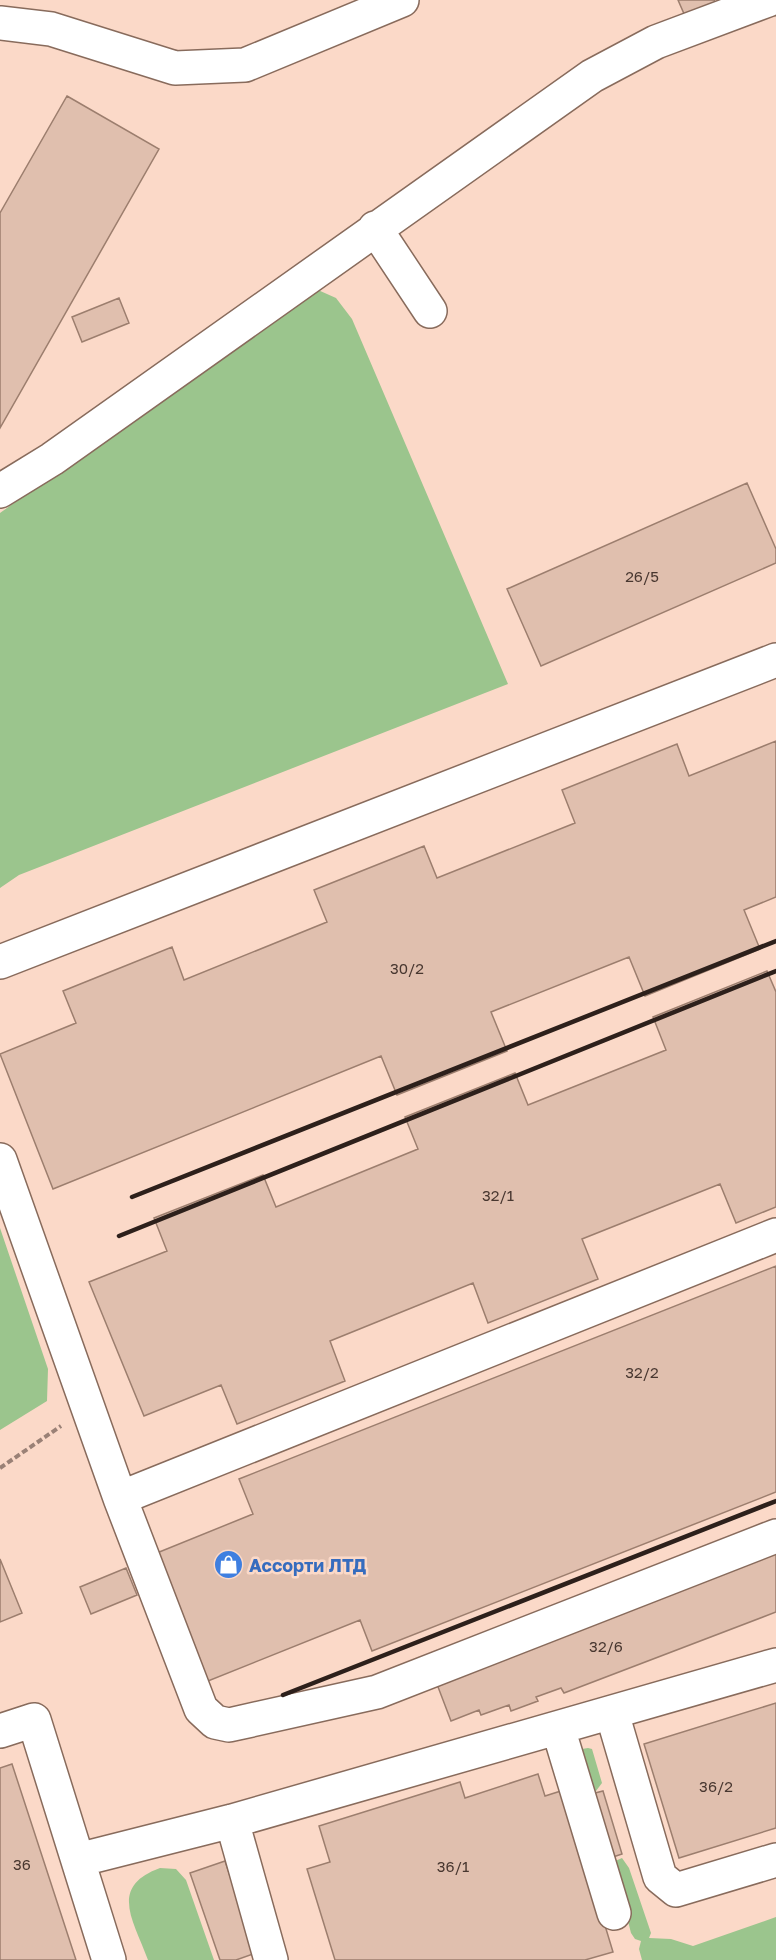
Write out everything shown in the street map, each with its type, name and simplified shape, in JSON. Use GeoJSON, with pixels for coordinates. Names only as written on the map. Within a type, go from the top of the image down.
{"type":"FeatureCollection","features":[{"type":"Feature","properties":{"kind":"lane"},"geometry":{"type":"LineString","coordinates":[[0,23],[51,29],[175,68],[245,65],[402,0]]}},
{"type":"Feature","properties":{"kind":"lane"},"geometry":{"type":"LineString","coordinates":[[0,491],[52,459],[592,76],[628,54],[768,0]]}},
{"type":"Feature","properties":{"kind":"lane"},"geometry":{"type":"LineString","coordinates":[[375,228],[430,311]]}},
{"type":"Feature","properties":{"kind":"lane"},"geometry":{"type":"LineString","coordinates":[[0,962],[776,660]]}},
{"type":"Feature","properties":{"kind":"lane"},"geometry":{"type":"LineString","coordinates":[[0,1160],[120,1498],[201,1709],[215,1722],[229,1725],[377,1692],[776,1536]]}},
{"type":"Feature","properties":{"kind":"lane"},"geometry":{"type":"LineString","coordinates":[[120,1498],[776,1235]]}},
{"type":"Feature","properties":{"kind":"lane"},"geometry":{"type":"LineString","coordinates":[[78,1860],[232,1821],[776,1665]]}},
{"type":"Feature","properties":{"kind":"lane"},"geometry":{"type":"LineString","coordinates":[[612,1713],[660,1877],[676,1890],[776,1860]]}},
{"type":"Feature","properties":{"kind":"lane"},"geometry":{"type":"LineString","coordinates":[[0,1731],[34,1720],[109,1960]]}},
{"type":"Feature","properties":{"kind":"lane"},"geometry":{"type":"LineString","coordinates":[[558,1728],[615,1913]]}},
{"type":"Feature","properties":{"kind":"lane"},"geometry":{"type":"LineString","coordinates":[[232,1821],[271,1960]]}},
{"type":"Feature","properties":{"kind":"path"},"geometry":{"type":"LineString","coordinates":[[0,1468],[87,1408]]}},
{"type":"Feature","properties":{"kind":"green space"},"geometry":{"type":"Polygon","coordinates":[[[318,290],[336,298],[352,319],[508,684],[19,875],[0,888],[0,513],[289,307],[318,290]]]}},
{"type":"Feature","properties":{"kind":"green space"},"geometry":{"type":"Polygon","coordinates":[[[0,1228],[48,1369],[47,1401],[0,1430],[0,1228]]]}},
{"type":"Feature","properties":{"kind":"green space"},"geometry":{"type":"Polygon","coordinates":[[[582,1749],[592,1749],[602,1783],[596,1791],[592,1791],[580,1755],[582,1749]]]}},
{"type":"Feature","properties":{"kind":"green space"},"geometry":{"type":"Polygon","coordinates":[[[622,1858],[629,1868],[651,1933],[649,1938],[671,1939],[693,1946],[776,1917],[776,1960],[642,1960],[639,1949],[641,1941],[635,1939],[631,1933],[613,1862],[622,1858]]]}},
{"type":"Feature","properties":{"kind":"green space"},"geometry":{"type":"Polygon","coordinates":[[[160,1868],[176,1869],[186,1880],[214,1960],[148,1960],[132,1919],[129,1907],[130,1895],[134,1885],[144,1876],[160,1868]]]}},
{"type":"Feature","properties":{"kind":"building"},"geometry":{"type":"Polygon","coordinates":[[[678,0],[714,0],[716,4],[685,16],[678,0]]]}},
{"type":"Feature","properties":{"kind":"building"},"geometry":{"type":"Polygon","coordinates":[[[67,96],[159,149],[0,428],[0,213],[67,96]]]}},
{"type":"Feature","properties":{"kind":"building"},"geometry":{"type":"Polygon","coordinates":[[[119,298],[129,323],[82,342],[72,317],[119,298]]]}},
{"type":"Feature","properties":{"kind":"building"},"geometry":{"type":"Polygon","coordinates":[[[747,483],[776,549],[776,563],[541,666],[507,589],[747,483]]]}},
{"type":"Feature","properties":{"kind":"building"},"geometry":{"type":"Polygon","coordinates":[[[776,741],[776,897],[744,910],[760,949],[645,996],[629,957],[491,1012],[507,1051],[397,1095],[381,1056],[53,1189],[0,1054],[76,1023],[63,991],[172,947],[184,980],[327,922],[314,890],[424,846],[437,878],[575,823],[562,790],[677,744],[689,776],[776,741]]]}},
{"type":"Feature","properties":{"kind":"building"},"geometry":{"type":"Polygon","coordinates":[[[767,971],[776,992],[776,1207],[736,1223],[720,1184],[582,1239],[598,1279],[488,1323],[473,1283],[330,1341],[345,1381],[237,1424],[221,1385],[144,1416],[89,1282],[167,1251],[154,1218],[263,1175],[276,1207],[418,1149],[405,1117],[515,1073],[528,1105],[666,1050],[653,1017],[767,971]]]}},
{"type":"Feature","properties":{"kind":"building"},"geometry":{"type":"Polygon","coordinates":[[[776,1266],[776,1492],[372,1651],[360,1620],[198,1685],[147,1557],[253,1514],[239,1479],[776,1266]]]}},
{"type":"Feature","properties":{"kind":"building"},"geometry":{"type":"Polygon","coordinates":[[[776,1549],[776,1612],[564,1693],[561,1688],[536,1697],[538,1701],[511,1711],[509,1705],[481,1715],[479,1710],[451,1721],[435,1679],[776,1549]]]}},
{"type":"Feature","properties":{"kind":"building"},"geometry":{"type":"Polygon","coordinates":[[[0,1559],[22,1613],[0,1622],[0,1559]]]}},
{"type":"Feature","properties":{"kind":"building"},"geometry":{"type":"Polygon","coordinates":[[[126,1568],[137,1595],[91,1614],[80,1587],[126,1568]]]}},
{"type":"Feature","properties":{"kind":"building"},"geometry":{"type":"Polygon","coordinates":[[[776,1703],[776,1828],[679,1858],[644,1744],[776,1703]]]}},
{"type":"Feature","properties":{"kind":"building"},"geometry":{"type":"Polygon","coordinates":[[[12,1764],[76,1960],[0,1960],[0,1768],[12,1764]]]}},
{"type":"Feature","properties":{"kind":"building"},"geometry":{"type":"Polygon","coordinates":[[[538,1774],[545,1796],[564,1790],[613,1952],[585,1960],[335,1960],[307,1869],[330,1862],[319,1826],[460,1782],[465,1798],[538,1774]]]}},
{"type":"Feature","properties":{"kind":"building"},"geometry":{"type":"Polygon","coordinates":[[[603,1791],[622,1854],[610,1858],[591,1794],[603,1791]]]}},
{"type":"Feature","properties":{"kind":"building"},"geometry":{"type":"Polygon","coordinates":[[[225,1861],[256,1953],[236,1960],[220,1960],[190,1873],[225,1861]]]}},
{"type":"Feature","properties":{"kind":"railway"},"geometry":{"type":"LineString","coordinates":[[132,1197],[776,941]]}},
{"type":"Feature","properties":{"kind":"railway"},"geometry":{"type":"LineString","coordinates":[[119,1236],[776,971]]}},
{"type":"Feature","properties":{"kind":"railway"},"geometry":{"type":"LineString","coordinates":[[283,1695],[776,1501]]}},
{"type":"Feature","properties":{"kind":"place","name":"Ассорти ЛТД"},"geometry":{"type":"Point","coordinates":[228,1565]}}]}
